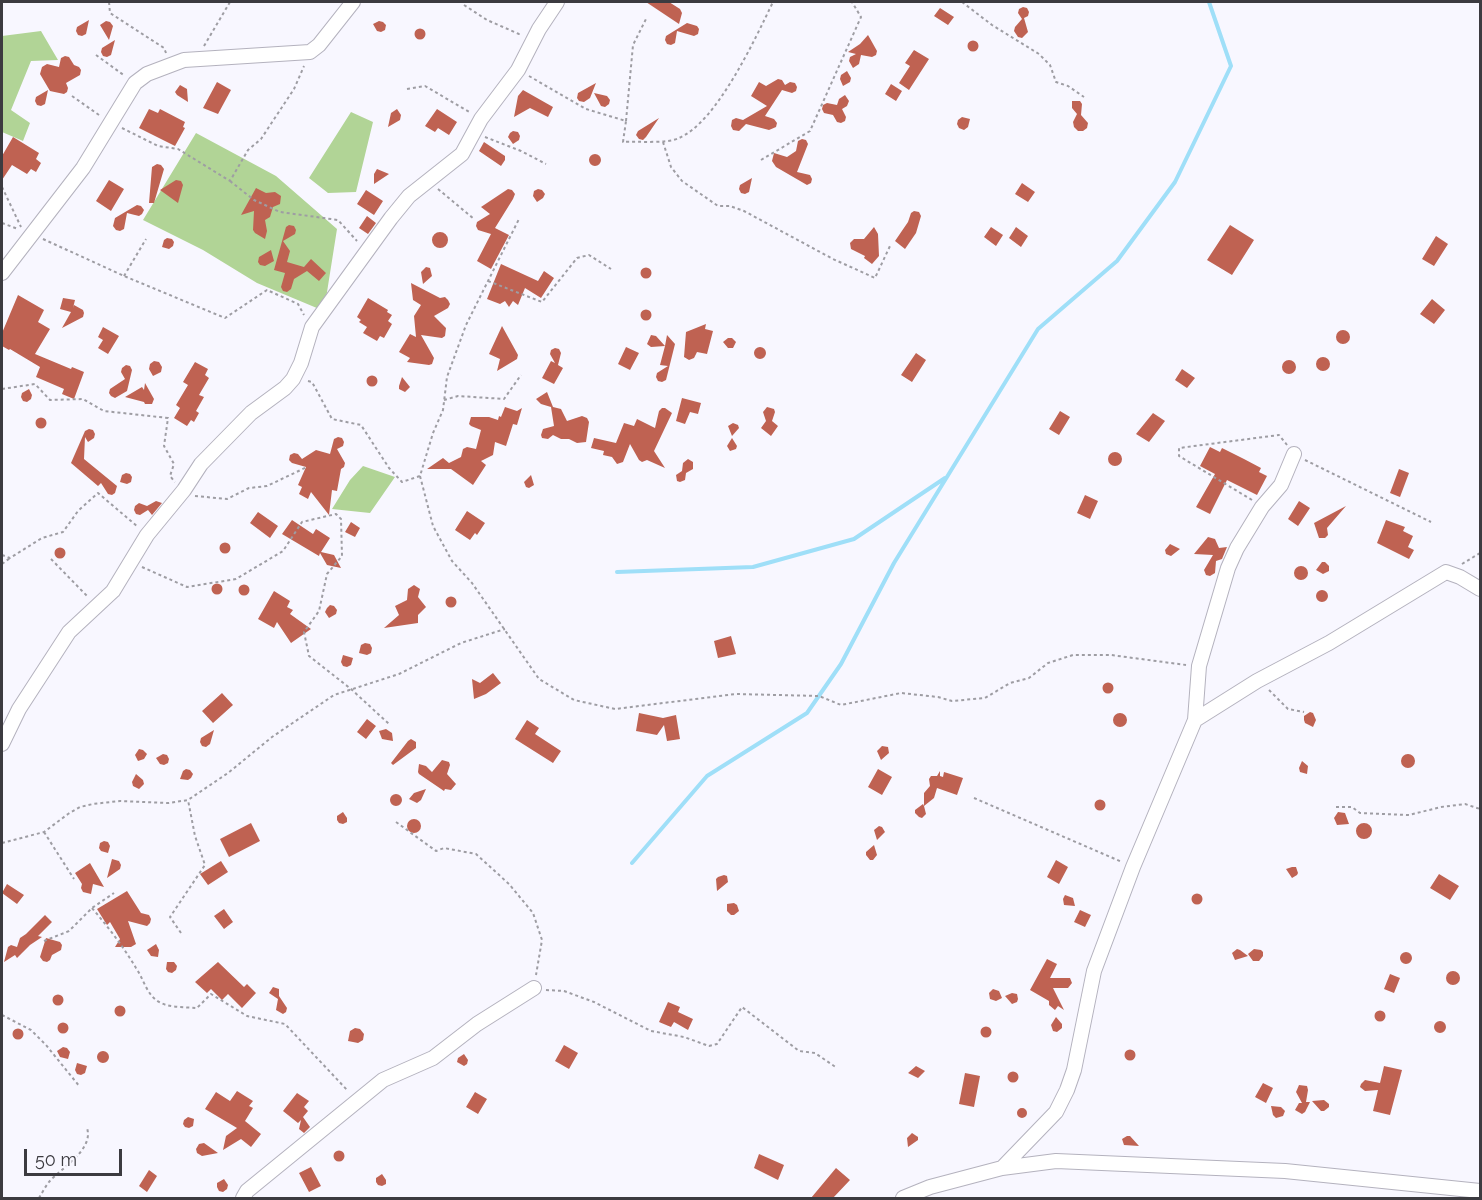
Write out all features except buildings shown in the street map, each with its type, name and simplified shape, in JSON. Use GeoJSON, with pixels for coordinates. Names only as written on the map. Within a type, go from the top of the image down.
{"type":"FeatureCollection","features":[{"type":"Feature","properties":{"kind":"street"},"geometry":{"type":"LineString","coordinates":[[2,273],[83,168],[135,83],[147,74],[170,64],[196,58],[253,57],[310,52],[319,45],[353,2]]}},
{"type":"Feature","properties":{"kind":"street"},"geometry":{"type":"LineString","coordinates":[[2,744],[18,709],[69,632],[113,591],[147,535],[182,492],[201,464],[250,413],[285,388],[293,379],[301,363],[312,327],[379,234],[409,196],[462,154],[481,118],[518,70],[539,29],[557,2]]}},
{"type":"Feature","properties":{"kind":"street"},"geometry":{"type":"LineString","coordinates":[[1002,1168],[1056,1113],[1067,1090],[1074,1070],[1094,970],[1133,867],[1195,720],[1199,666],[1228,568],[1237,548],[1262,507],[1281,485],[1294,454]]}},
{"type":"Feature","properties":{"kind":"street"},"geometry":{"type":"LineString","coordinates":[[1195,720],[1257,681],[1329,643],[1446,572],[1480,589]]}},
{"type":"Feature","properties":{"kind":"street"},"geometry":{"type":"LineString","coordinates":[[243,1198],[247,1191],[265,1175],[383,1080],[433,1058],[477,1024],[534,988]]}},
{"type":"Feature","properties":{"kind":"street"},"geometry":{"type":"LineString","coordinates":[[903,1198],[930,1187],[1002,1168],[1056,1161],[1285,1171],[1480,1191]]}},
{"type":"Feature","properties":{"kind":"path"},"geometry":{"type":"LineString","coordinates":[[110,2],[110,13],[164,48],[170,64]]}},
{"type":"Feature","properties":{"kind":"path"},"geometry":{"type":"LineString","coordinates":[[196,58],[230,2]]}},
{"type":"Feature","properties":{"kind":"path"},"geometry":{"type":"LineString","coordinates":[[646,19],[633,45],[623,142],[677,140],[695,129],[709,114],[734,75],[773,2]]}},
{"type":"Feature","properties":{"kind":"path"},"geometry":{"type":"LineString","coordinates":[[761,160],[810,131],[861,17],[852,2]]}},
{"type":"Feature","properties":{"kind":"path"},"geometry":{"type":"LineString","coordinates":[[962,2],[992,25],[1039,54],[1050,65],[1056,82],[1068,86],[1084,97]]}},
{"type":"Feature","properties":{"kind":"path"},"geometry":{"type":"LineString","coordinates":[[464,5],[487,20],[519,34],[539,29]]}},
{"type":"Feature","properties":{"kind":"path"},"geometry":{"type":"LineString","coordinates":[[230,181],[248,150],[261,139],[294,89],[310,52]]}},
{"type":"Feature","properties":{"kind":"path"},"geometry":{"type":"LineString","coordinates":[[96,55],[135,83]]}},
{"type":"Feature","properties":{"kind":"path"},"geometry":{"type":"LineString","coordinates":[[518,70],[586,109],[626,122]]}},
{"type":"Feature","properties":{"kind":"path"},"geometry":{"type":"LineString","coordinates":[[407,89],[425,86],[481,118]]}},
{"type":"Feature","properties":{"kind":"path"},"geometry":{"type":"LineString","coordinates":[[72,96],[111,123],[158,146],[178,149],[230,181],[254,200],[280,212],[338,220],[367,252]]}},
{"type":"Feature","properties":{"kind":"path"},"geometry":{"type":"LineString","coordinates":[[474,133],[521,151],[546,164]]}},
{"type":"Feature","properties":{"kind":"path"},"geometry":{"type":"LineString","coordinates":[[663,140],[671,167],[682,181],[718,206],[744,212],[833,259],[875,278],[890,246]]}},
{"type":"Feature","properties":{"kind":"path"},"geometry":{"type":"LineString","coordinates":[[429,182],[474,219]]}},
{"type":"Feature","properties":{"kind":"path"},"geometry":{"type":"LineString","coordinates":[[2,187],[24,232],[2,223]]}},
{"type":"Feature","properties":{"kind":"path"},"geometry":{"type":"LineString","coordinates":[[519,219],[466,324],[447,377],[443,410],[420,476],[433,526],[452,561],[472,583],[539,679],[574,700],[615,710],[736,694],[819,696],[841,705],[901,693],[952,701],[985,698],[1010,682],[1029,678],[1048,663],[1073,655],[1110,655],[1199,666]]}},
{"type":"Feature","properties":{"kind":"path"},"geometry":{"type":"LineString","coordinates":[[32,234],[225,318],[267,290],[298,304],[312,327]]}},
{"type":"Feature","properties":{"kind":"path"},"geometry":{"type":"LineString","coordinates":[[124,276],[146,239]]}},
{"type":"Feature","properties":{"kind":"path"},"geometry":{"type":"LineString","coordinates":[[488,281],[542,302],[577,258],[590,255],[611,269]]}},
{"type":"Feature","properties":{"kind":"path"},"geometry":{"type":"LineString","coordinates":[[444,400],[458,396],[504,399],[520,375]]}},
{"type":"Feature","properties":{"kind":"path"},"geometry":{"type":"LineString","coordinates":[[293,379],[312,382],[332,419],[361,425],[389,468],[402,482],[420,476]]}},
{"type":"Feature","properties":{"kind":"path"},"geometry":{"type":"LineString","coordinates":[[2,389],[35,384],[50,400],[83,399],[104,411],[168,418],[164,446],[174,464],[170,476],[182,492],[227,499],[249,488],[267,486],[307,467]]}},
{"type":"Feature","properties":{"kind":"path"},"geometry":{"type":"LineString","coordinates":[[2,564],[42,538],[63,532],[78,511],[98,493],[147,535]]}},
{"type":"Feature","properties":{"kind":"path"},"geometry":{"type":"LineString","coordinates":[[131,562],[187,587],[236,579],[283,551],[302,522],[336,514],[341,519],[342,556],[327,574],[318,611],[304,632],[309,656],[351,689],[389,724]]}},
{"type":"Feature","properties":{"kind":"path"},"geometry":{"type":"LineString","coordinates":[[2,555],[10,558]]}},
{"type":"Feature","properties":{"kind":"path"},"geometry":{"type":"LineString","coordinates":[[51,560],[97,604]]}},
{"type":"Feature","properties":{"kind":"path"},"geometry":{"type":"LineString","coordinates":[[2,843],[44,832],[80,807],[93,804],[142,801],[169,803],[189,800],[228,773],[280,731],[334,695],[399,674],[461,643],[505,629]]}},
{"type":"Feature","properties":{"kind":"path"},"geometry":{"type":"LineString","coordinates":[[1257,681],[1287,709],[1304,712]]}},
{"type":"Feature","properties":{"kind":"path"},"geometry":{"type":"LineString","coordinates":[[974,798],[1133,867]]}},
{"type":"Feature","properties":{"kind":"path"},"geometry":{"type":"LineString","coordinates":[[181,933],[170,917],[205,865],[195,836],[189,800]]}},
{"type":"Feature","properties":{"kind":"path"},"geometry":{"type":"LineString","coordinates":[[1336,807],[1352,807],[1360,813],[1409,815],[1465,804],[1480,809]]}},
{"type":"Feature","properties":{"kind":"path"},"geometry":{"type":"LineString","coordinates":[[396,822],[436,850],[444,848],[476,854],[521,898],[533,913],[542,940],[534,988],[564,991],[594,1002],[651,1031],[684,1037],[709,1046],[717,1044],[742,1007],[800,1051],[815,1053],[837,1068]]}},
{"type":"Feature","properties":{"kind":"path"},"geometry":{"type":"LineString","coordinates":[[44,832],[74,879]]}},
{"type":"Feature","properties":{"kind":"path"},"geometry":{"type":"LineString","coordinates":[[44,941],[69,932],[92,908],[114,893]]}},
{"type":"Feature","properties":{"kind":"path"},"geometry":{"type":"LineString","coordinates":[[92,908],[116,936],[146,987],[157,1000],[175,1006],[196,1008],[211,994],[247,1016],[285,1024],[358,1101]]}},
{"type":"Feature","properties":{"kind":"path"},"geometry":{"type":"LineString","coordinates":[[2,1015],[31,1030],[80,1087]]}},
{"type":"Feature","properties":{"kind":"path"},"geometry":{"type":"LineString","coordinates":[[39,1198],[46,1184],[84,1148],[89,1133],[87,1128]]}},
{"type":"Feature","properties":{"kind":"green space"},"geometry":{"type":"Polygon","coordinates":[[[41,31],[58,60],[31,61],[11,110],[30,123],[23,141],[2,132],[2,36],[41,31]]]}},
{"type":"Feature","properties":{"kind":"green space"},"geometry":{"type":"Polygon","coordinates":[[[351,112],[373,122],[356,192],[328,193],[309,178],[351,112]]]}},
{"type":"Feature","properties":{"kind":"green space"},"geometry":{"type":"Polygon","coordinates":[[[196,133],[276,176],[337,229],[324,311],[257,283],[203,250],[143,220],[196,133]]]}},
{"type":"Feature","properties":{"kind":"green space"},"geometry":{"type":"Polygon","coordinates":[[[363,466],[395,477],[370,513],[332,509],[350,480],[363,466]]]}},
{"type":"Feature","properties":{"kind":"waterway"},"geometry":{"type":"LineString","coordinates":[[632,863],[707,776],[807,713],[841,664],[894,563],[1038,329],[1117,261],[1175,182],[1231,66],[1209,2]]}},
{"type":"Feature","properties":{"kind":"waterway"},"geometry":{"type":"LineString","coordinates":[[617,572],[753,567],[854,539],[945,478]]}}]}
